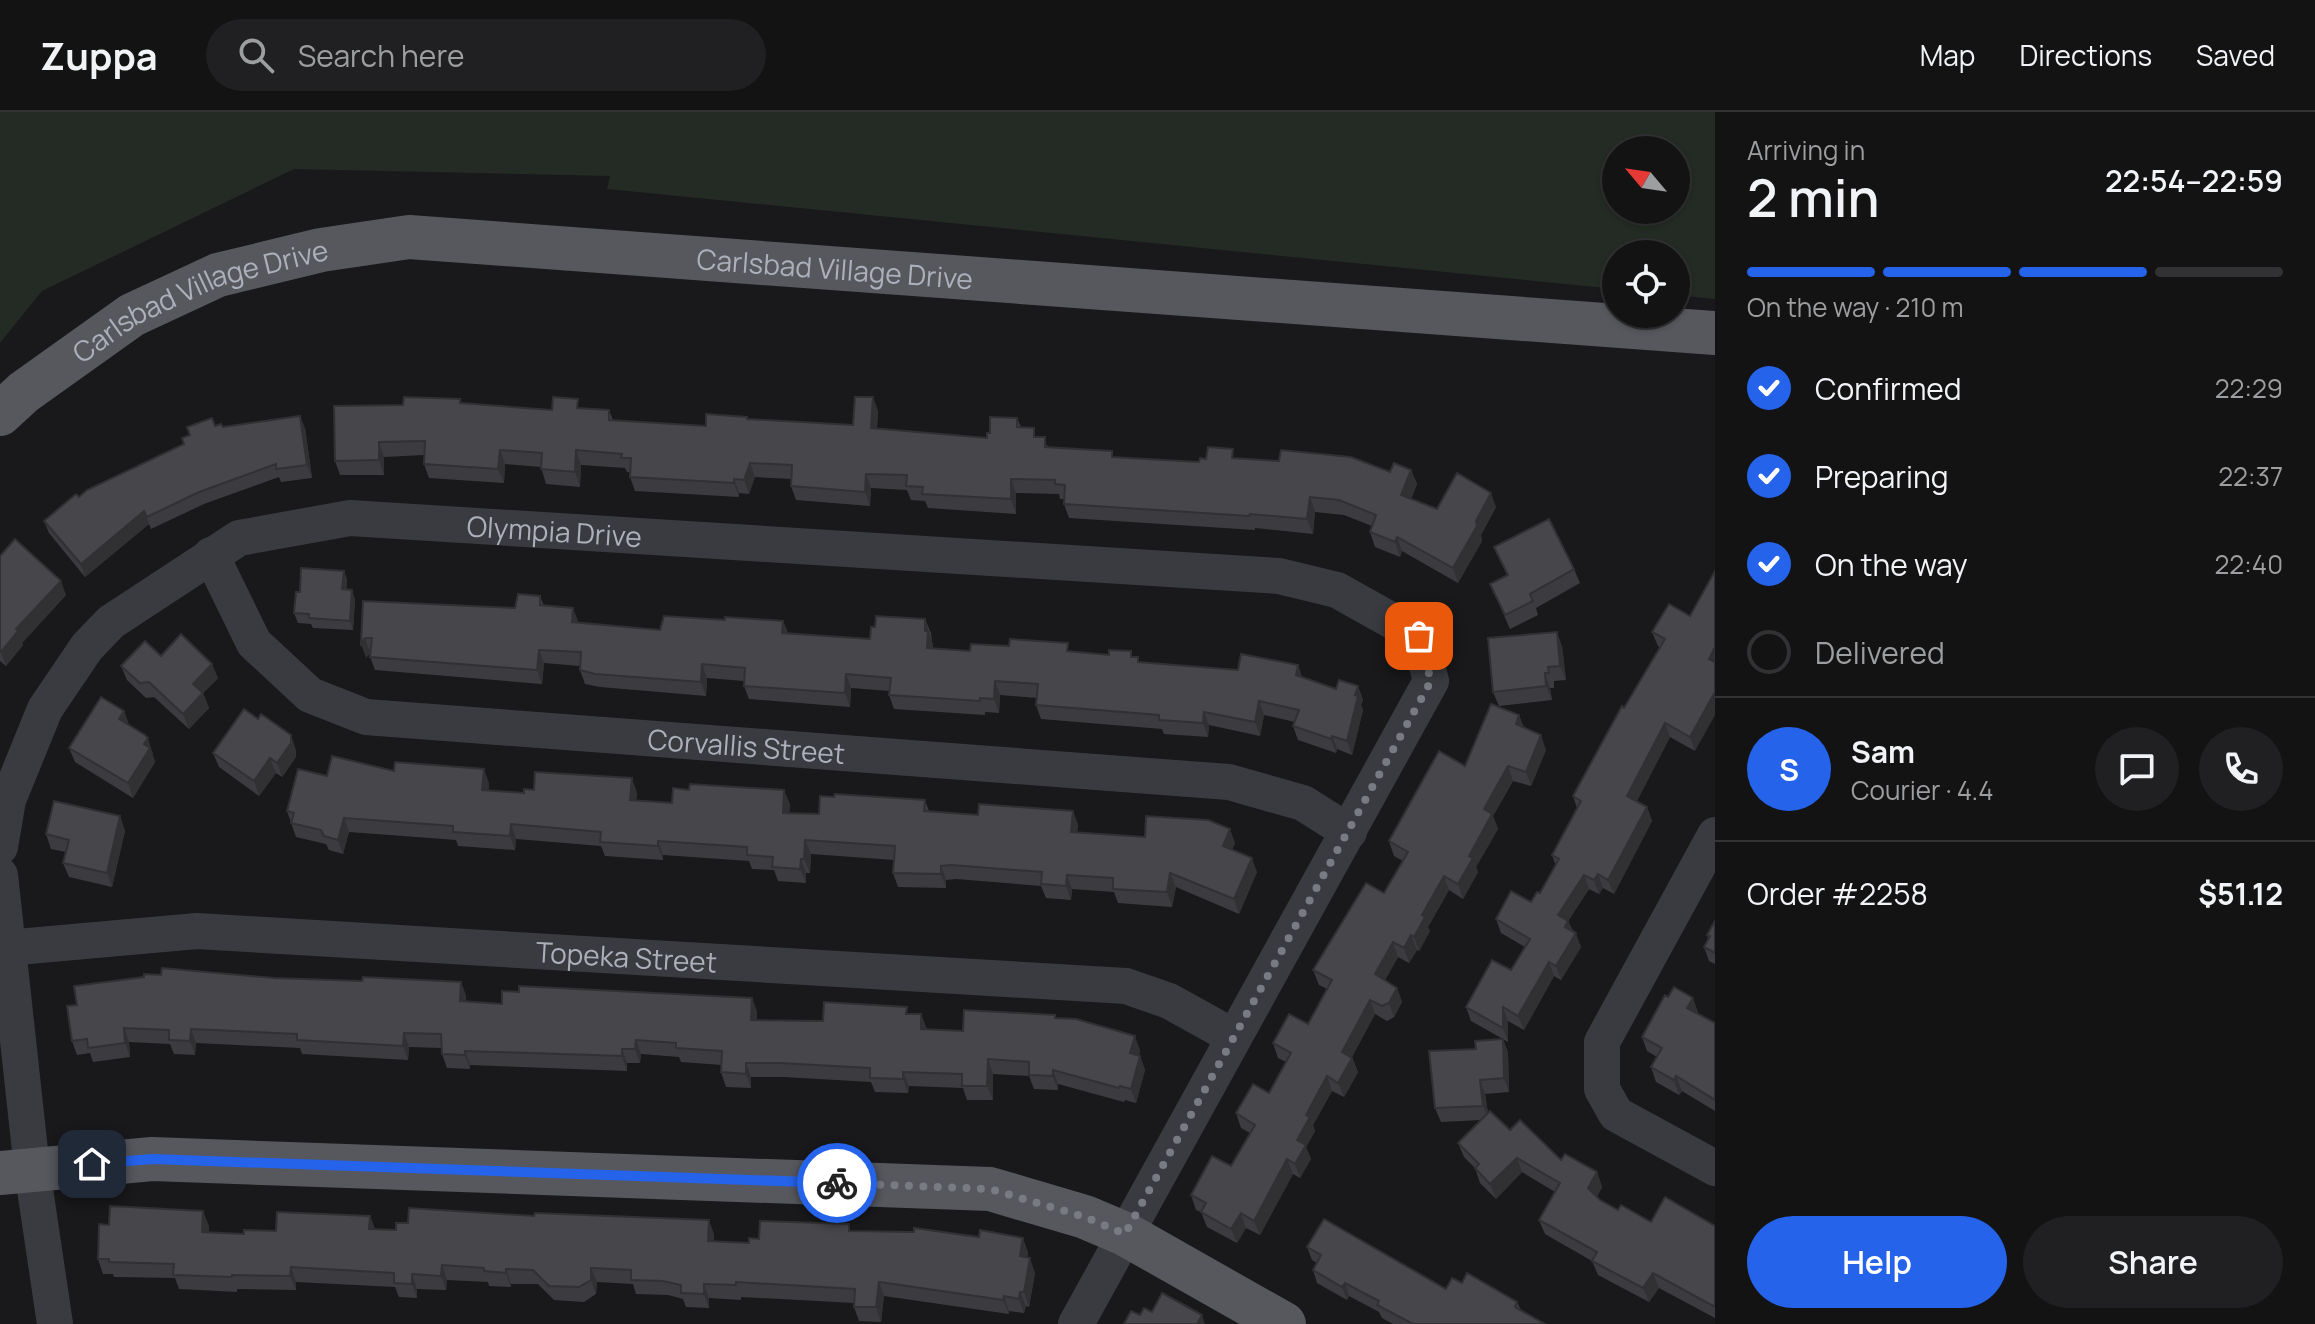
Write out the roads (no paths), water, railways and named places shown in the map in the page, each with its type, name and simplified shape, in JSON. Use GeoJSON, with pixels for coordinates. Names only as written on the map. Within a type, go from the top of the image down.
{"type":"FeatureCollection","features":[{"type":"Feature","properties":{"kind":"main road","name":"Carlsbad Village Drive"},"geometry":{"type":"LineString","coordinates":[[0,414],[24,392],[132,315],[218,275],[321,250],[409,237],[1715,333]]}},
{"type":"Feature","properties":{"kind":"main road"},"geometry":{"type":"LineString","coordinates":[[16,1171],[152,1159],[990,1189],[1085,1217],[1125,1234],[1284,1324]]}},
{"type":"Feature","properties":{"kind":"street","name":"Olympia Drive"},"geometry":{"type":"LineString","coordinates":[[0,847],[8,800],[45,709],[87,647],[111,622],[239,538],[350,518],[1279,576],[1337,590],[1419,636],[1431,681],[1076,1324]]}},
{"type":"Feature","properties":{"kind":"street","name":"Corvallis Street"},"geometry":{"type":"LineString","coordinates":[[211,555],[254,643],[310,695],[366,717],[1229,782],[1303,803],[1349,832]]}},
{"type":"Feature","properties":{"kind":"street"},"geometry":{"type":"LineString","coordinates":[[1715,835],[1602,1042],[1602,1089],[1616,1114],[1715,1168]]}},
{"type":"Feature","properties":{"kind":"street"},"geometry":{"type":"LineString","coordinates":[[0,875],[16,1171],[55,1324]]}},
{"type":"Feature","properties":{"kind":"street","name":"Topeka Street"},"geometry":{"type":"LineString","coordinates":[[6,948],[197,931],[1126,986],[1169,1001],[1234,1037]]}}]}
